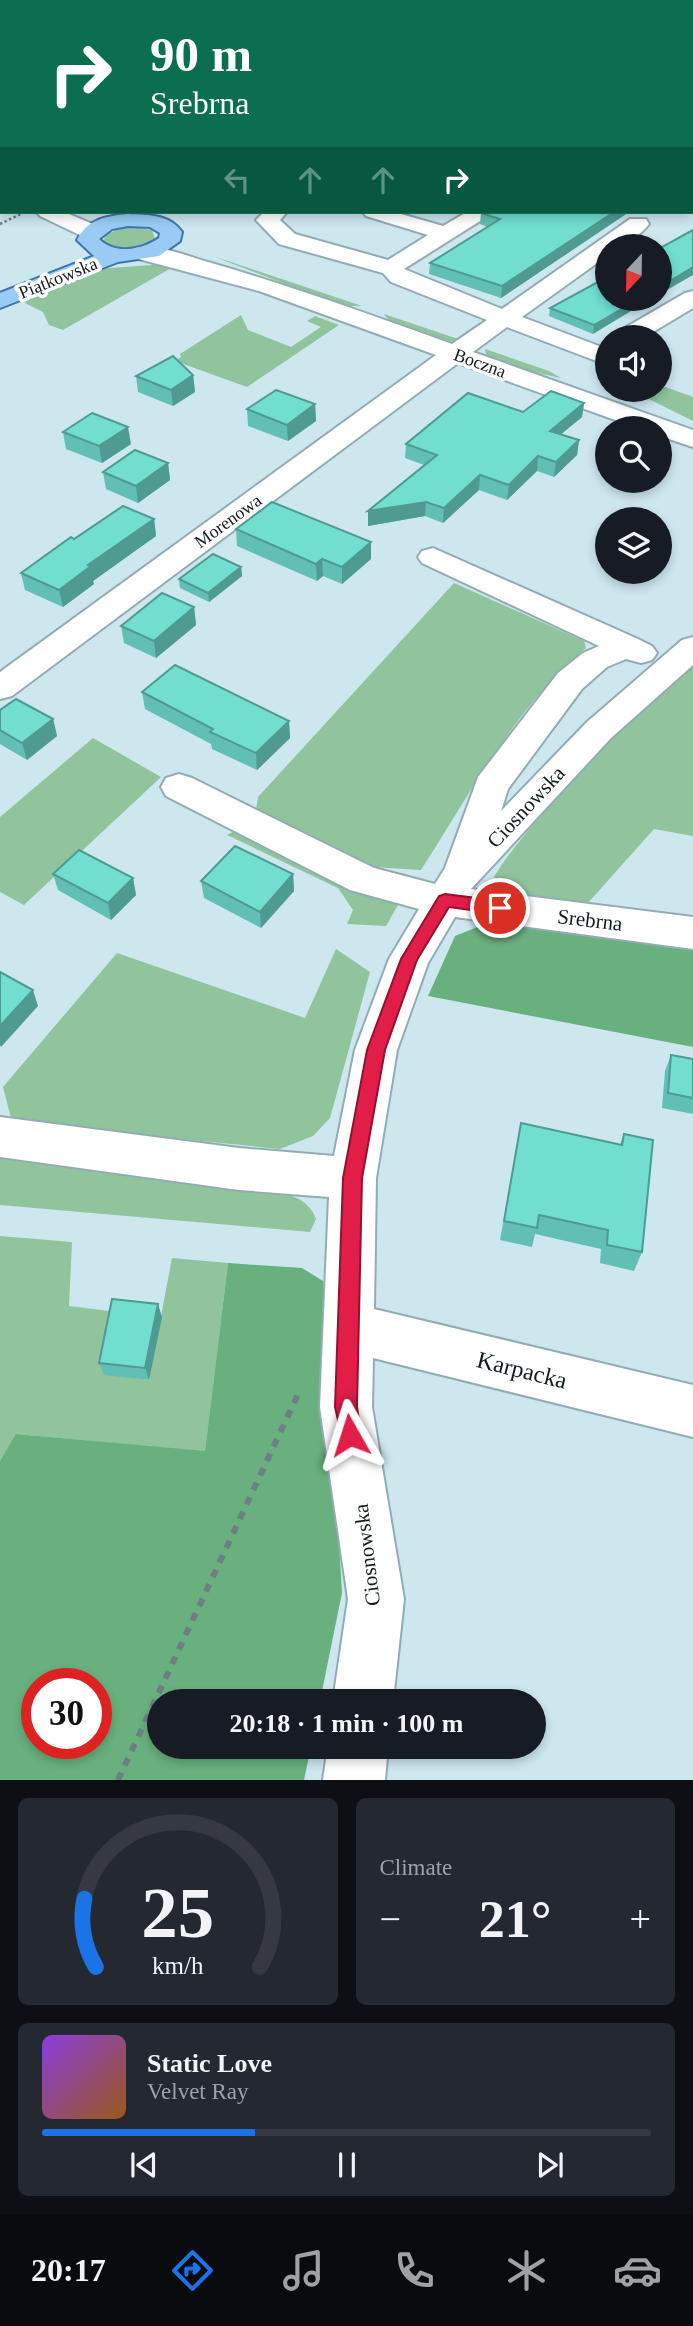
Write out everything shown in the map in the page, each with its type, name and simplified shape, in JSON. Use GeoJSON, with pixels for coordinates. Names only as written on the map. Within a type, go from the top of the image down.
{"type":"FeatureCollection","features":[{"type":"Feature","properties":{"kind":"main road"},"geometry":{"type":"LineString","coordinates":[[91,238],[96,249],[116,255],[143,253],[163,246],[168,227],[188,215]]}},
{"type":"Feature","properties":{"kind":"main road"},"geometry":{"type":"LineString","coordinates":[[114,222],[142,220],[168,227]]}},
{"type":"Feature","properties":{"kind":"main road","name":"Piątkowska"},"geometry":{"type":"LineString","coordinates":[[0,298],[76,256],[91,238],[114,222]]}},
{"type":"Feature","properties":{"kind":"main road","name":"Piątkowska"},"geometry":{"type":"LineString","coordinates":[[0,298],[116,255]]}},
{"type":"Feature","properties":{"kind":"street"},"geometry":{"type":"LineString","coordinates":[[50,214],[91,238]]}},
{"type":"Feature","properties":{"kind":"street"},"geometry":{"type":"LineString","coordinates":[[84,214],[114,222]]}},
{"type":"Feature","properties":{"kind":"street"},"geometry":{"type":"LineString","coordinates":[[281,214],[267,220],[287,239],[391,268],[399,278],[595,353]]}},
{"type":"Feature","properties":{"kind":"street"},"geometry":{"type":"LineString","coordinates":[[384,214],[446,234]]}},
{"type":"Feature","properties":{"kind":"street"},"geometry":{"type":"LineString","coordinates":[[391,268],[478,214]]}},
{"type":"Feature","properties":{"kind":"street","name":"Morenowa"},"geometry":{"type":"LineString","coordinates":[[0,688],[454,354],[638,224]]}},
{"type":"Feature","properties":{"kind":"street","name":"Boczna"},"geometry":{"type":"LineString","coordinates":[[168,227],[267,286]]}},
{"type":"Feature","properties":{"kind":"street"},"geometry":{"type":"LineString","coordinates":[[359,237],[412,254]]}},
{"type":"Feature","properties":{"kind":"street","name":"Boczna"},"geometry":{"type":"LineString","coordinates":[[143,253],[267,286],[693,439]]}},
{"type":"Feature","properties":{"kind":"street"},"geometry":{"type":"LineString","coordinates":[[647,325],[693,298]]}},
{"type":"Feature","properties":{"kind":"street"},"geometry":{"type":"LineString","coordinates":[[433,557],[627,646],[682,657]]}},
{"type":"Feature","properties":{"kind":"street"},"geometry":{"type":"LineString","coordinates":[[452,890],[491,786],[570,681],[595,660],[627,646]]}},
{"type":"Feature","properties":{"kind":"street","name":"Ciosnowska"},"geometry":{"type":"LineString","coordinates":[[365,1689],[376,1599],[346,1407],[353,1178],[376,1050],[409,959],[452,890],[599,730],[682,657]]}},
{"type":"Feature","properties":{"kind":"street","name":"Srebrna"},"geometry":{"type":"LineString","coordinates":[[179,786],[364,880],[452,890],[693,933]]}},
{"type":"Feature","properties":{"kind":"street"},"geometry":{"type":"LineString","coordinates":[[0,1137],[239,1169],[353,1178]]}},
{"type":"Feature","properties":{"kind":"street","name":"Karpacka"},"geometry":{"type":"LineString","coordinates":[[350,1328],[693,1411]]}},
{"type":"Feature","properties":{"kind":"street"},"geometry":{"type":"LineString","coordinates":[[354,1780],[356,1759]]}},
{"type":"Feature","properties":{"kind":"path"},"geometry":{"type":"LineString","coordinates":[[0,224],[21,214]]}},
{"type":"Feature","properties":{"kind":"path"},"geometry":{"type":"LineString","coordinates":[[118,1780],[304,1381]]}},
{"type":"Feature","properties":{"kind":"green space"},"geometry":{"type":"Polygon","coordinates":[[[126,226],[152,230],[155,239],[130,249],[116,247],[104,241],[105,235],[126,226]]]}},
{"type":"Feature","properties":{"kind":"green space"},"geometry":{"type":"Polygon","coordinates":[[[215,257],[228,261],[362,306],[343,306],[215,257]]]}},
{"type":"Feature","properties":{"kind":"green space"},"geometry":{"type":"Polygon","coordinates":[[[165,264],[173,267],[63,330],[49,325],[43,312],[25,303],[26,300],[98,269],[165,264]]]}},
{"type":"Feature","properties":{"kind":"green space"},"geometry":{"type":"Polygon","coordinates":[[[384,314],[464,341],[446,341],[421,335],[397,325],[384,314]]]}},
{"type":"Feature","properties":{"kind":"green space"},"geometry":{"type":"Polygon","coordinates":[[[241,315],[248,330],[291,347],[321,327],[307,321],[315,316],[339,325],[247,387],[175,361],[181,357],[180,354],[241,315]]]}},
{"type":"Feature","properties":{"kind":"green space"},"geometry":{"type":"Polygon","coordinates":[[[485,349],[549,371],[561,378],[524,370],[486,355],[485,349]]]}},
{"type":"Feature","properties":{"kind":"green space"},"geometry":{"type":"Polygon","coordinates":[[[672,389],[693,397],[693,421],[655,402],[672,402],[672,389]]]}},
{"type":"Feature","properties":{"kind":"green space"},"geometry":{"type":"Polygon","coordinates":[[[454,583],[584,641],[586,648],[537,697],[516,724],[421,870],[372,867],[256,810],[258,797],[454,583]]]}},
{"type":"Feature","properties":{"kind":"green space"},"geometry":{"type":"Polygon","coordinates":[[[693,666],[693,836],[654,829],[587,904],[518,893],[494,877],[519,842],[581,770],[616,733],[693,666]]]}},
{"type":"Feature","properties":{"kind":"green space"},"geometry":{"type":"Polygon","coordinates":[[[93,738],[161,777],[24,905],[0,892],[0,817],[93,738]]]}},
{"type":"Feature","properties":{"kind":"green space"},"geometry":{"type":"Polygon","coordinates":[[[238,829],[398,905],[386,926],[347,924],[353,910],[338,888],[227,835],[238,829]]]}},
{"type":"Feature","properties":{"kind":"green space"},"geometry":{"type":"Polygon","coordinates":[[[495,920],[693,946],[693,1047],[428,996],[455,936],[495,920]]]}},
{"type":"Feature","properties":{"kind":"green space"},"geometry":{"type":"Polygon","coordinates":[[[336,949],[370,972],[330,1118],[313,1136],[280,1149],[12,1122],[3,1087],[117,953],[305,1018],[336,949]]]}},
{"type":"Feature","properties":{"kind":"green space"},"geometry":{"type":"Polygon","coordinates":[[[0,1158],[267,1190],[302,1201],[316,1219],[310,1232],[0,1205],[0,1158]]]}},
{"type":"Feature","properties":{"kind":"green space"},"geometry":{"type":"Polygon","coordinates":[[[0,1236],[72,1242],[69,1306],[117,1312],[104,1374],[149,1380],[172,1258],[228,1263],[205,1452],[17,1434],[0,1461],[0,1236]]]}},
{"type":"Feature","properties":{"kind":"green space"},"geometry":{"type":"Polygon","coordinates":[[[228,1263],[302,1268],[323,1281],[342,1593],[322,1689],[147,1689],[147,1759],[308,1759],[304,1780],[0,1780],[0,1461],[16,1434],[205,1451],[228,1263]]]}},
{"type":"Feature","properties":{"kind":"building"},"geometry":{"type":"Polygon","coordinates":[[[484,214],[611,214],[502,286],[430,263],[500,219],[484,214]]]}},
{"type":"Feature","properties":{"kind":"building"},"geometry":{"type":"Polygon","coordinates":[[[693,230],[693,267],[672,280],[672,241],[693,230]]]}},
{"type":"Feature","properties":{"kind":"building"},"geometry":{"type":"Polygon","coordinates":[[[595,284],[595,312],[616,312],[594,325],[550,308],[595,284]]]}},
{"type":"Feature","properties":{"kind":"building"},"geometry":{"type":"Polygon","coordinates":[[[173,356],[193,375],[171,390],[136,376],[173,356]]]}},
{"type":"Feature","properties":{"kind":"building"},"geometry":{"type":"Polygon","coordinates":[[[276,390],[315,404],[287,425],[247,409],[276,390]]]}},
{"type":"Feature","properties":{"kind":"building"},"geometry":{"type":"Polygon","coordinates":[[[551,391],[584,403],[550,431],[579,440],[556,462],[538,456],[509,485],[480,475],[444,508],[426,502],[368,511],[437,455],[406,444],[468,393],[523,412],[551,391]]]}},
{"type":"Feature","properties":{"kind":"building"},"geometry":{"type":"Polygon","coordinates":[[[92,413],[128,427],[99,446],[63,432],[92,413]]]}},
{"type":"Feature","properties":{"kind":"building"},"geometry":{"type":"Polygon","coordinates":[[[135,450],[168,463],[136,486],[103,472],[135,450]]]}},
{"type":"Feature","properties":{"kind":"building"},"geometry":{"type":"Polygon","coordinates":[[[272,502],[371,542],[342,567],[322,559],[316,564],[236,529],[272,502]]]}},
{"type":"Feature","properties":{"kind":"building"},"geometry":{"type":"Polygon","coordinates":[[[123,506],[154,519],[88,565],[91,566],[59,590],[21,573],[71,537],[74,539],[123,506]]]}},
{"type":"Feature","properties":{"kind":"building"},"geometry":{"type":"Polygon","coordinates":[[[213,554],[241,567],[208,593],[179,579],[213,554]]]}},
{"type":"Feature","properties":{"kind":"building"},"geometry":{"type":"Polygon","coordinates":[[[162,593],[194,607],[154,641],[121,626],[162,593]]]}},
{"type":"Feature","properties":{"kind":"building"},"geometry":{"type":"Polygon","coordinates":[[[175,665],[289,721],[256,753],[210,732],[213,729],[142,692],[175,665]]]}},
{"type":"Feature","properties":{"kind":"building"},"geometry":{"type":"Polygon","coordinates":[[[16,699],[53,719],[22,743],[0,730],[0,710],[16,699]]]}},
{"type":"Feature","properties":{"kind":"building"},"geometry":{"type":"Polygon","coordinates":[[[235,846],[293,874],[260,912],[201,881],[235,846]]]}},
{"type":"Feature","properties":{"kind":"building"},"geometry":{"type":"Polygon","coordinates":[[[79,850],[133,878],[108,903],[53,874],[79,850]]]}},
{"type":"Feature","properties":{"kind":"building"},"geometry":{"type":"Polygon","coordinates":[[[0,972],[33,990],[0,1026],[0,972]]]}},
{"type":"Feature","properties":{"kind":"building"},"geometry":{"type":"Polygon","coordinates":[[[671,1055],[693,1059],[693,1098],[668,1093],[671,1055]]]}},
{"type":"Feature","properties":{"kind":"building"},"geometry":{"type":"Polygon","coordinates":[[[521,1123],[622,1145],[624,1134],[653,1140],[642,1252],[607,1245],[608,1230],[539,1215],[537,1228],[504,1221],[521,1123]]]}},
{"type":"Feature","properties":{"kind":"building"},"geometry":{"type":"Polygon","coordinates":[[[112,1299],[158,1304],[145,1368],[99,1363],[112,1299]]]}},
{"type":"Feature","properties":{"kind":"route"},"geometry":{"type":"LineString","coordinates":[[350,1435],[346,1407],[353,1178],[376,1050],[409,959],[445,901],[500,908]]}}]}
